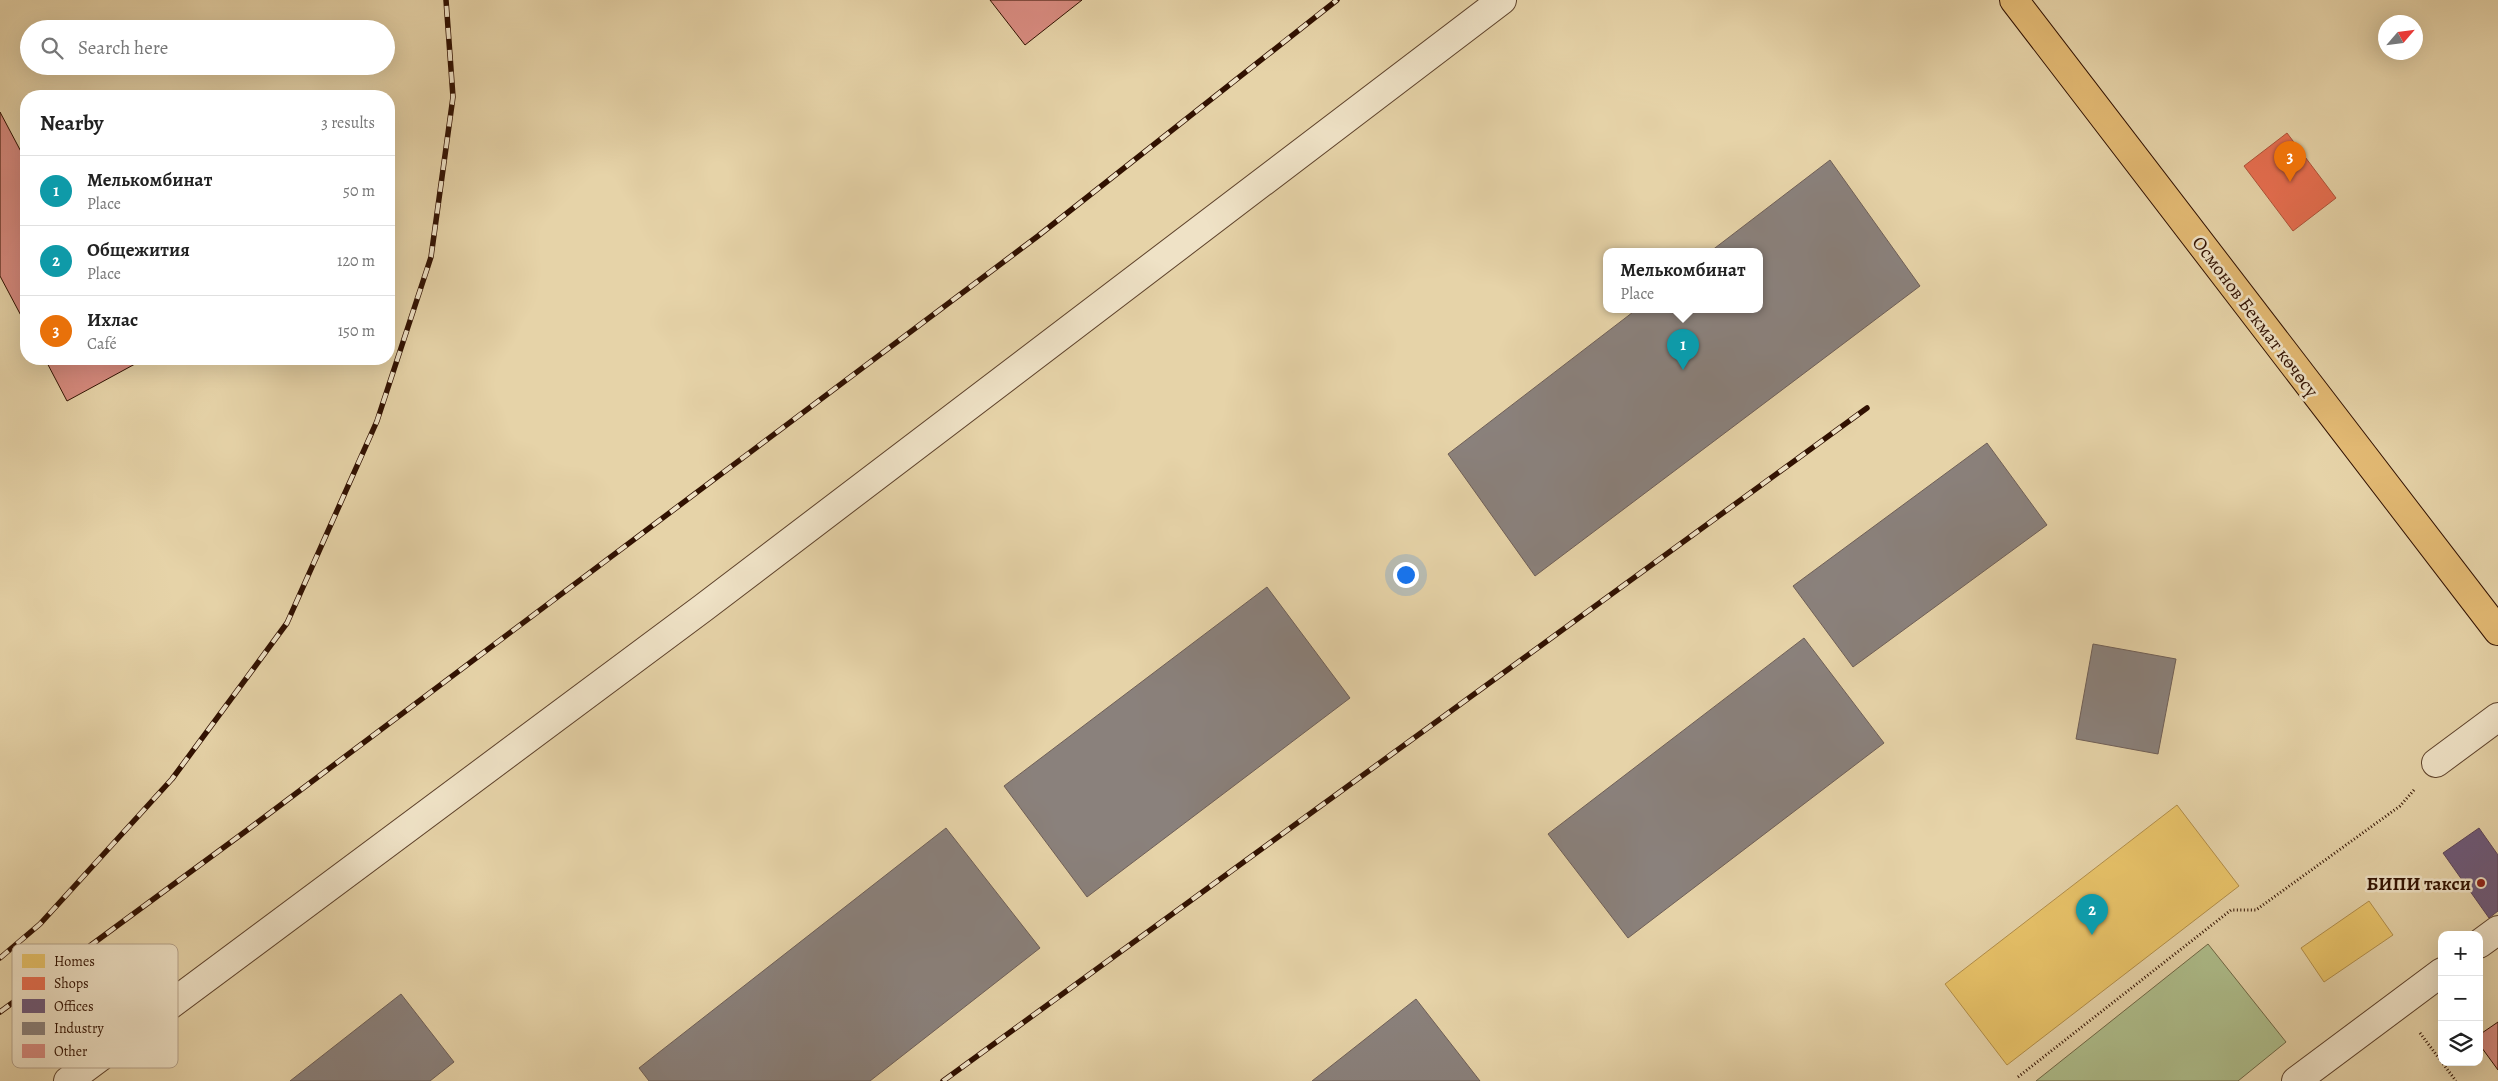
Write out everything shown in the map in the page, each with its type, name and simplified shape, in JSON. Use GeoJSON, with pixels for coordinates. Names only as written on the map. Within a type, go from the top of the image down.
{"type":"FeatureCollection","features":[{"type":"Feature","properties":{"kind":"main road","name":"Осмонов Бекмат көчөсү"},"geometry":{"type":"LineString","coordinates":[[2014,0],[2498,631]]}},
{"type":"Feature","properties":{"kind":"street"},"geometry":{"type":"LineString","coordinates":[[178,999],[703,608],[1502,0]]}},
{"type":"Feature","properties":{"kind":"street"},"geometry":{"type":"LineString","coordinates":[[2436,762],[2498,717]]}},
{"type":"Feature","properties":{"kind":"street"},"geometry":{"type":"LineString","coordinates":[[2483,941],[2498,930]]}},
{"type":"Feature","properties":{"kind":"street"},"geometry":{"type":"LineString","coordinates":[[2296,1081],[2438,975]]}},
{"type":"Feature","properties":{"kind":"street"},"geometry":{"type":"LineString","coordinates":[[68,1081],[85,1068]]}},
{"type":"Feature","properties":{"kind":"path"},"geometry":{"type":"LineString","coordinates":[[2018,1076],[2231,910],[2256,910],[2400,806],[2436,762]]}},
{"type":"Feature","properties":{"kind":"path"},"geometry":{"type":"LineString","coordinates":[[2399,1004],[2456,1081]]}},
{"type":"Feature","properties":{"kind":"green space"},"geometry":{"type":"Polygon","coordinates":[[[2208,944],[2286,1042],[2238,1081],[2036,1081],[2208,944]]]}},
{"type":"Feature","properties":{"kind":"building: Homes"},"geometry":{"type":"Polygon","coordinates":[[[2177,805],[2239,886],[2007,1065],[1945,984],[2177,805]]]}},
{"type":"Feature","properties":{"kind":"building: Homes"},"geometry":{"type":"Polygon","coordinates":[[[2369,901],[2393,935],[2324,982],[2301,948],[2369,901]]]}},
{"type":"Feature","properties":{"kind":"building: Shops"},"geometry":{"type":"Polygon","coordinates":[[[2287,133],[2336,198],[2293,231],[2244,166],[2287,133]]]}},
{"type":"Feature","properties":{"kind":"building: Offices","name":"БИПИ такси"},"geometry":{"type":"Polygon","coordinates":[[[2479,828],[2498,855],[2498,911],[2489,918],[2443,853],[2479,828]]]}},
{"type":"Feature","properties":{"kind":"building: Industry"},"geometry":{"type":"Polygon","coordinates":[[[1830,160],[1920,286],[1535,576],[1448,454],[1632,313],[1763,313],[1763,248],[1715,248],[1830,160]]]}},
{"type":"Feature","properties":{"kind":"building: Industry"},"geometry":{"type":"Polygon","coordinates":[[[1987,443],[2047,525],[1853,667],[1793,586],[1987,443]]]}},
{"type":"Feature","properties":{"kind":"building: Industry"},"geometry":{"type":"Polygon","coordinates":[[[1267,587],[1350,698],[1087,897],[1004,786],[1267,587]]]}},
{"type":"Feature","properties":{"kind":"building: Industry"},"geometry":{"type":"Polygon","coordinates":[[[1804,638],[1884,743],[1628,938],[1548,834],[1804,638]]]}},
{"type":"Feature","properties":{"kind":"building: Industry"},"geometry":{"type":"Polygon","coordinates":[[[2093,644],[2176,659],[2158,754],[2076,739],[2093,644]]]}},
{"type":"Feature","properties":{"kind":"building: Industry"},"geometry":{"type":"Polygon","coordinates":[[[946,828],[1040,948],[870,1081],[649,1081],[639,1068],[946,828]]]}},
{"type":"Feature","properties":{"kind":"building: Industry"},"geometry":{"type":"Polygon","coordinates":[[[401,994],[454,1062],[430,1081],[290,1081],[401,994]]]}},
{"type":"Feature","properties":{"kind":"building: Industry"},"geometry":{"type":"Polygon","coordinates":[[[1416,999],[1480,1081],[1312,1081],[1416,999]]]}},
{"type":"Feature","properties":{"kind":"building: Other"},"geometry":{"type":"Polygon","coordinates":[[[990,0],[1082,0],[1025,45],[990,0]]]}},
{"type":"Feature","properties":{"kind":"building: Other"},"geometry":{"type":"Polygon","coordinates":[[[0,112],[20,150],[20,314],[0,276],[0,112]]]}},
{"type":"Feature","properties":{"kind":"building: Other"},"geometry":{"type":"Polygon","coordinates":[[[48,365],[133,365],[67,401],[48,365]]]}},
{"type":"Feature","properties":{"kind":"building: Other"},"geometry":{"type":"Polygon","coordinates":[[[2498,1022],[2498,1070],[2483,1049],[2483,1032],[2498,1022]]]}},
{"type":"Feature","properties":{"kind":"railway"},"geometry":{"type":"LineString","coordinates":[[16,944],[40,924],[172,779],[287,623],[377,421],[431,257],[453,97],[446,0]]}},
{"type":"Feature","properties":{"kind":"railway"},"geometry":{"type":"LineString","coordinates":[[92,944],[246,831],[1038,236],[1337,0]]}},
{"type":"Feature","properties":{"kind":"railway"},"geometry":{"type":"LineString","coordinates":[[943,1081],[1867,408]]}},
{"type":"Feature","properties":{"kind":"railway"},"geometry":{"type":"LineString","coordinates":[[0,958],[12,948]]}},
{"type":"Feature","properties":{"kind":"railway"},"geometry":{"type":"LineString","coordinates":[[0,1012],[12,1003]]}},
{"type":"Feature","properties":{"kind":"place","name":"Ихлас"},"geometry":{"type":"Point","coordinates":[2290,182]}},
{"type":"Feature","properties":{"kind":"place","name":"Мелькомбинат"},"geometry":{"type":"Point","coordinates":[1683,370]}},
{"type":"Feature","properties":{"kind":"place","name":"БИПИ такси"},"geometry":{"type":"Point","coordinates":[2481,883]}},
{"type":"Feature","properties":{"kind":"place","name":"Общежития"},"geometry":{"type":"Point","coordinates":[2092,935]}}]}
